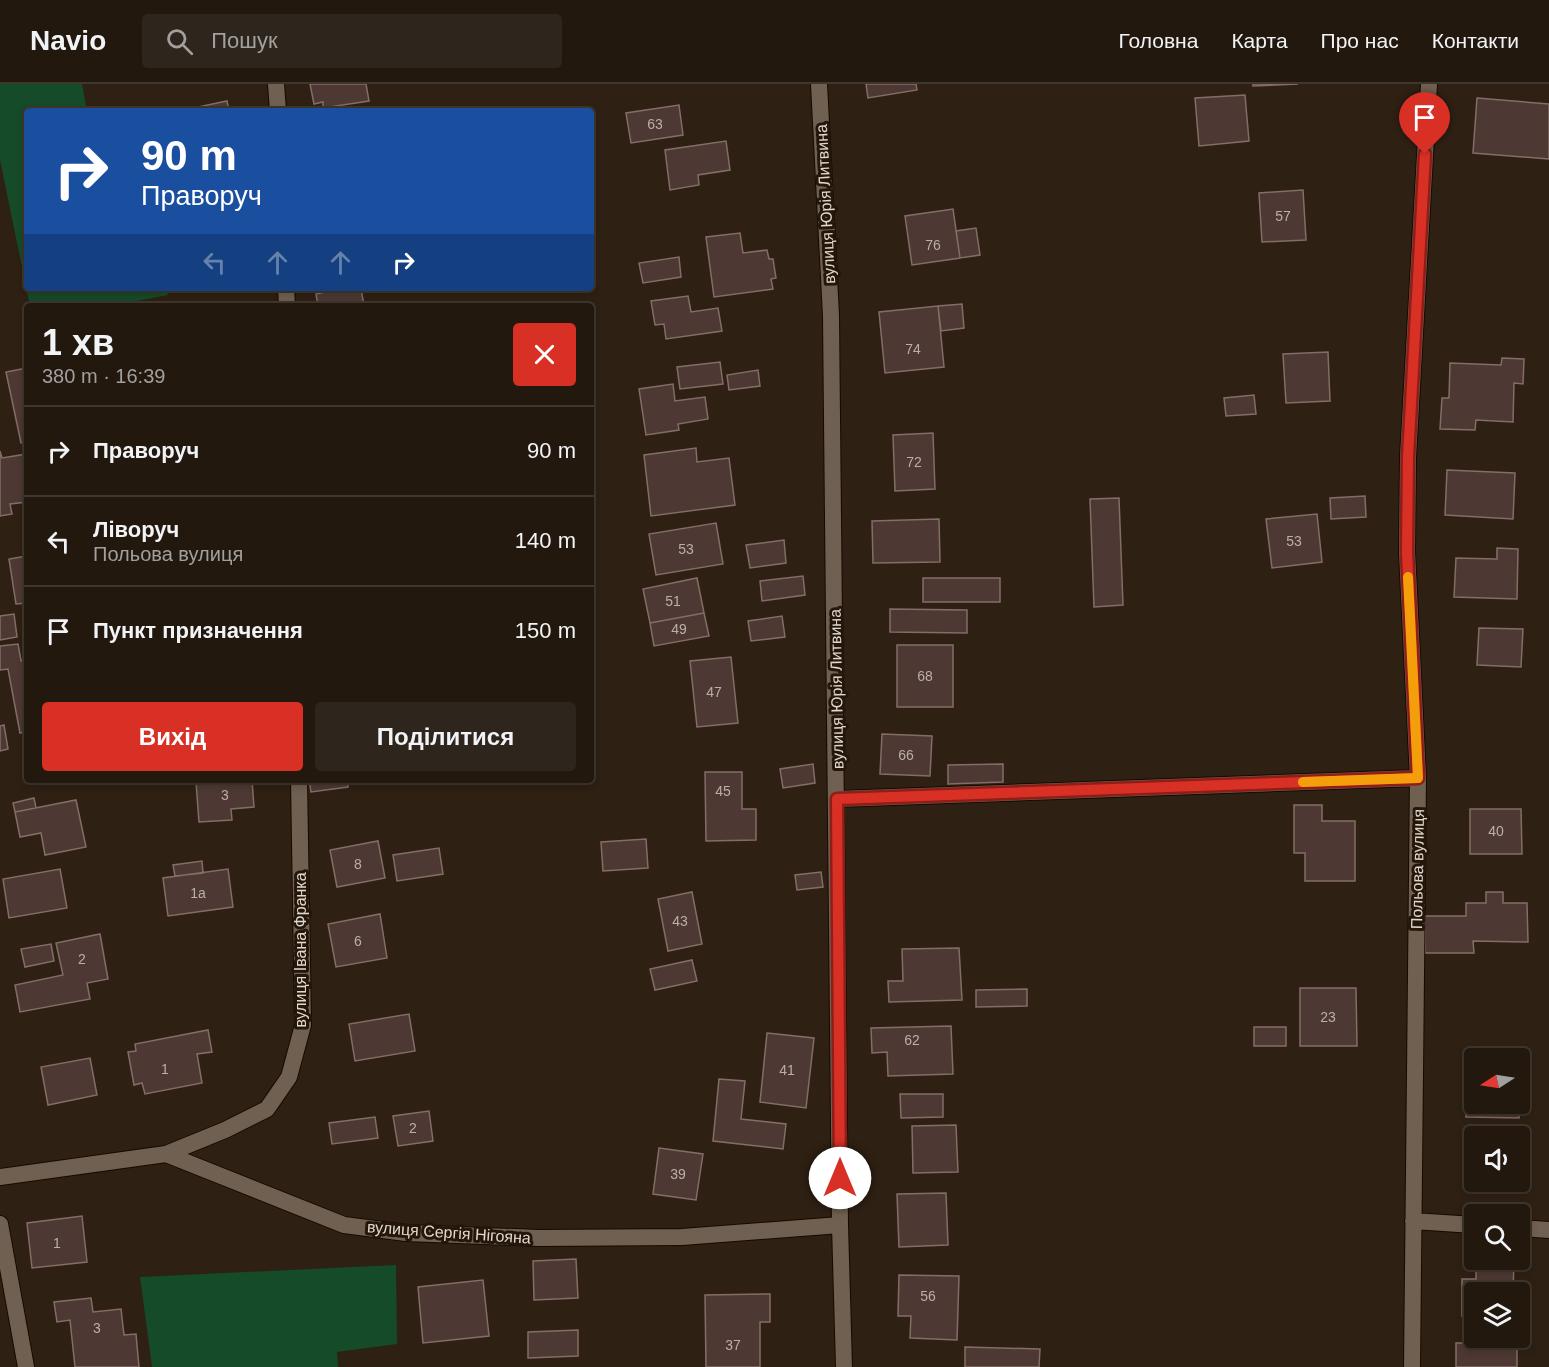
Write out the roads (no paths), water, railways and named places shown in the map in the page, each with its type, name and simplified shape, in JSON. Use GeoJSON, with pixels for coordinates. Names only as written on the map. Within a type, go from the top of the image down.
{"type":"FeatureCollection","features":[{"type":"Feature","properties":{"kind":"street"},"geometry":{"type":"LineString","coordinates":[[276,84],[278,108]]}},
{"type":"Feature","properties":{"kind":"street","name":"вулиця Юрія Литвина"},"geometry":{"type":"LineString","coordinates":[[819,84],[831,316],[840,1225],[844,1367]]}},
{"type":"Feature","properties":{"kind":"street","name":"Польова вулиця"},"geometry":{"type":"LineString","coordinates":[[1412,1367],[1418,778],[1407,540],[1408,457],[1429,84]]}},
{"type":"Feature","properties":{"kind":"street"},"geometry":{"type":"LineString","coordinates":[[837,799],[1418,778]]}},
{"type":"Feature","properties":{"kind":"street","name":"вулиця Івана Франка"},"geometry":{"type":"LineString","coordinates":[[166,1154],[225,1130],[267,1109],[289,1077],[303,1024],[300,783]]}},
{"type":"Feature","properties":{"kind":"street","name":"вулиця Сергія Нігояна"},"geometry":{"type":"LineString","coordinates":[[0,1177],[166,1154],[344,1225],[406,1233],[539,1238],[682,1237],[840,1225]]}},
{"type":"Feature","properties":{"kind":"street"},"geometry":{"type":"LineString","coordinates":[[1413,1221],[1464,1224]]}},
{"type":"Feature","properties":{"kind":"street"},"geometry":{"type":"LineString","coordinates":[[0,1224],[26,1367]]}},
{"type":"Feature","properties":{"kind":"street"},"geometry":{"type":"LineString","coordinates":[[1530,1229],[1549,1230]]}}]}
